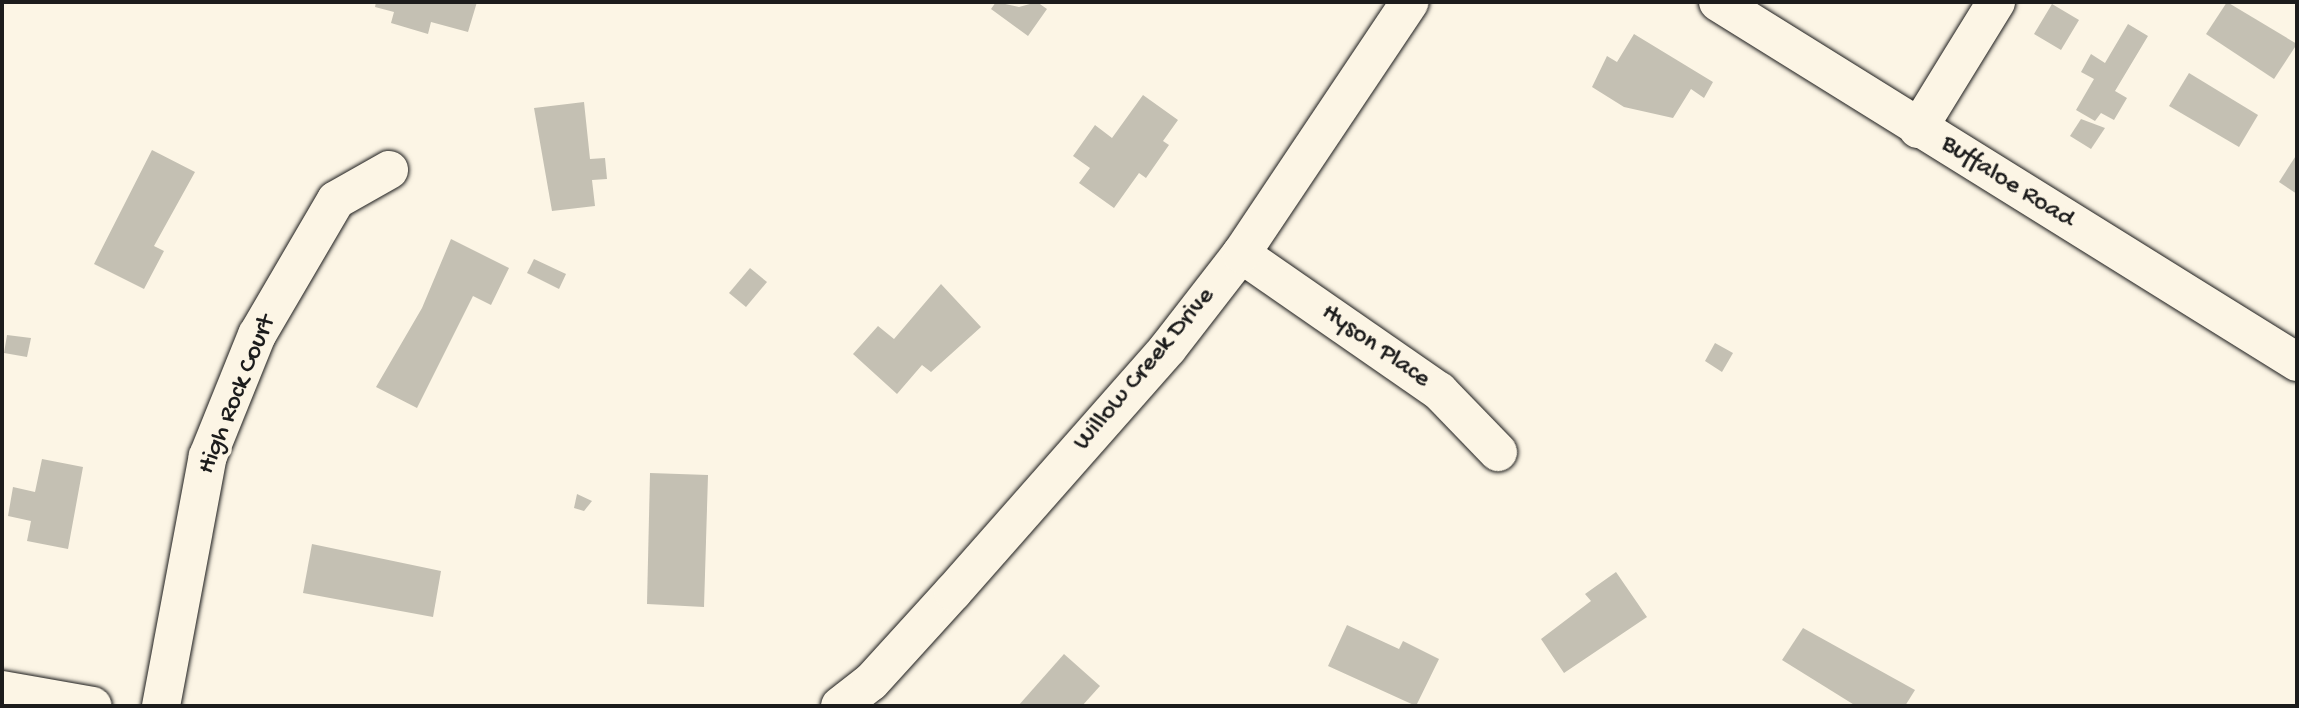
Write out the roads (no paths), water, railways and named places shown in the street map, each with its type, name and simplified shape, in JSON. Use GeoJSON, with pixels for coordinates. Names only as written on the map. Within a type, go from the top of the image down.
{"type":"FeatureCollection","features":[{"type":"Feature","properties":{"kind":"street","name":"Willow Creek Drive"},"geometry":{"type":"LineString","coordinates":[[840,706],[879,694],[1168,348],[1241,254],[1410,2]]}},
{"type":"Feature","properties":{"kind":"street","name":"Buffaloe Road"},"geometry":{"type":"LineString","coordinates":[[1718,2],[1918,129],[2297,362]]}},
{"type":"Feature","properties":{"kind":"street"},"geometry":{"type":"LineString","coordinates":[[1918,129],[1996,2]]}},
{"type":"Feature","properties":{"kind":"street","name":"High Rock Court"},"geometry":{"type":"LineString","coordinates":[[161,706],[208,456],[257,335],[336,200],[389,170]]}},
{"type":"Feature","properties":{"kind":"street","name":"Hyson Place"},"geometry":{"type":"LineString","coordinates":[[1241,254],[1439,391],[1498,452]]}},
{"type":"Feature","properties":{"kind":"street"},"geometry":{"type":"LineString","coordinates":[[2,690],[93,706]]}}]}
